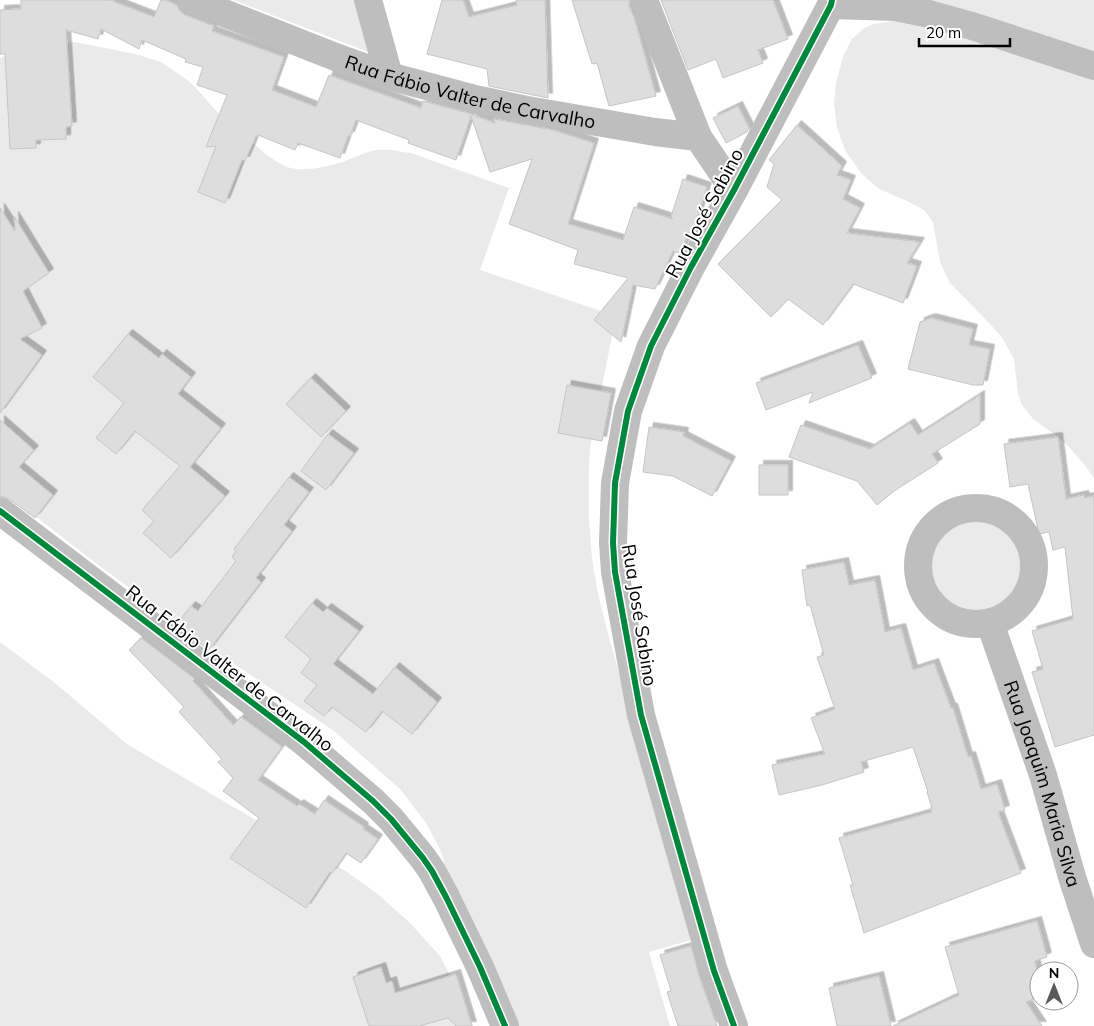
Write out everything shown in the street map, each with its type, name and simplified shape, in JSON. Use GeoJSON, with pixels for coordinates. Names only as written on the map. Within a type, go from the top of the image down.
{"type":"FeatureCollection","features":[{"type":"Feature","properties":{"kind":"street","name":"Rua Fábio Valter de Carvalho"},"geometry":{"type":"LineString","coordinates":[[191,0],[389,76],[475,99],[527,110],[655,132],[698,137]]}},
{"type":"Feature","properties":{"kind":"street"},"geometry":{"type":"LineString","coordinates":[[368,0],[389,76]]}},
{"type":"Feature","properties":{"kind":"street"},"geometry":{"type":"LineString","coordinates":[[644,0],[698,137],[734,190]]}},
{"type":"Feature","properties":{"kind":"street","name":"Rua José Sabino"},"geometry":{"type":"LineString","coordinates":[[734,1026],[714,971],[641,715],[615,572],[613,544],[615,483],[628,411],[651,346],[690,267],[734,190],[832,3],[895,7],[925,13],[972,26],[1094,66]]}},
{"type":"Feature","properties":{"kind":"street"},"geometry":{"type":"LineString","coordinates":[[976,508],[1001,514],[1015,523],[1020,529],[1032,552],[1034,568],[1028,592],[1012,612],[990,623],[970,624],[951,619],[928,601],[920,583],[918,558],[921,544],[940,521],[957,511],[976,508]]}},
{"type":"Feature","properties":{"kind":"street","name":"Rua Fábio Valter de Carvalho"},"geometry":{"type":"LineString","coordinates":[[0,511],[304,742],[373,801],[391,819],[432,871],[480,967],[505,1026]]}},
{"type":"Feature","properties":{"kind":"street","name":"Rua Joaquim Maria Silva"},"geometry":{"type":"LineString","coordinates":[[990,623],[1043,775],[1072,878],[1094,944]]}},
{"type":"Feature","properties":{"kind":"shaded area"},"geometry":{"type":"Polygon","coordinates":[[[233,0],[355,0],[371,53],[233,0]]]}},
{"type":"Feature","properties":{"kind":"shaded area"},"geometry":{"type":"Polygon","coordinates":[[[906,0],[1094,0],[1094,54],[1023,28],[942,6],[906,0]]]}},
{"type":"Feature","properties":{"kind":"shaded area"},"geometry":{"type":"Polygon","coordinates":[[[894,21],[919,23],[1094,79],[1094,478],[1067,445],[1033,419],[1022,405],[1018,393],[1014,359],[1003,339],[950,283],[940,262],[933,222],[924,210],[879,189],[861,173],[846,152],[837,128],[834,104],[836,82],[844,54],[852,39],[864,28],[874,24],[894,21]]]}},
{"type":"Feature","properties":{"kind":"shaded area"},"geometry":{"type":"Polygon","coordinates":[[[75,42],[135,54],[161,62],[190,82],[215,110],[267,155],[287,167],[294,169],[318,168],[373,151],[390,150],[411,153],[509,188],[480,270],[616,316],[590,447],[589,517],[592,559],[608,634],[695,939],[649,952],[670,1026],[517,1026],[451,884],[440,849],[426,823],[401,790],[334,731],[224,657],[101,567],[0,489],[0,58],[37,47],[75,42]]]}},
{"type":"Feature","properties":{"kind":"shaded area"},"geometry":{"type":"Polygon","coordinates":[[[976,515],[996,519],[1013,530],[1024,547],[1028,567],[1024,587],[1013,604],[996,615],[976,619],[956,615],[939,604],[928,587],[924,567],[928,547],[939,530],[956,519],[976,515]]]}},
{"type":"Feature","properties":{"kind":"shaded area"},"geometry":{"type":"Polygon","coordinates":[[[0,642],[55,683],[127,744],[347,872],[379,895],[410,923],[440,956],[463,1001],[473,1026],[0,1026],[0,642]]]}},
{"type":"Feature","properties":{"kind":"building"},"geometry":{"type":"Polygon","coordinates":[[[21,0],[110,0],[154,17],[161,0],[165,0],[177,5],[179,10],[185,15],[214,26],[212,31],[284,57],[272,90],[316,107],[329,75],[421,108],[423,101],[468,113],[495,123],[494,119],[553,130],[594,143],[568,224],[623,240],[634,207],[673,219],[671,217],[683,179],[707,187],[692,234],[690,236],[688,234],[681,254],[673,251],[655,289],[633,285],[621,342],[594,320],[628,278],[574,264],[578,250],[509,224],[532,159],[490,172],[471,116],[456,160],[408,143],[409,140],[356,120],[340,158],[298,143],[295,150],[258,135],[245,161],[242,160],[225,203],[198,192],[216,146],[206,147],[227,95],[197,85],[203,67],[185,62],[186,59],[142,40],[139,49],[101,29],[98,39],[66,30],[72,126],[66,127],[66,139],[36,140],[36,148],[10,149],[5,54],[0,54],[0,10],[21,9],[21,0]]]}},
{"type":"Feature","properties":{"kind":"building"},"geometry":{"type":"Polygon","coordinates":[[[442,0],[463,0],[469,17],[517,5],[516,0],[545,0],[548,98],[489,86],[487,69],[427,54],[442,0]]]}},
{"type":"Feature","properties":{"kind":"building"},"geometry":{"type":"Polygon","coordinates":[[[572,0],[629,0],[629,6],[634,17],[656,96],[609,106],[597,63],[592,64],[572,0]]]}},
{"type":"Feature","properties":{"kind":"building"},"geometry":{"type":"Polygon","coordinates":[[[661,0],[773,0],[788,39],[758,50],[763,63],[723,78],[716,59],[688,70],[661,0]]]}},
{"type":"Feature","properties":{"kind":"building"},"geometry":{"type":"Polygon","coordinates":[[[738,106],[749,128],[747,132],[726,143],[713,118],[738,106]]]}},
{"type":"Feature","properties":{"kind":"building"},"geometry":{"type":"Polygon","coordinates":[[[797,125],[842,166],[837,175],[851,180],[843,199],[860,208],[847,233],[920,242],[907,263],[917,266],[903,303],[853,284],[823,325],[788,299],[771,317],[718,264],[782,200],[767,187],[774,164],[769,160],[797,125]]]}},
{"type":"Feature","properties":{"kind":"building"},"geometry":{"type":"Polygon","coordinates":[[[0,208],[15,231],[14,216],[49,273],[23,291],[42,328],[20,339],[42,355],[0,413],[0,208]]]}},
{"type":"Feature","properties":{"kind":"building"},"geometry":{"type":"Polygon","coordinates":[[[931,318],[973,329],[969,345],[990,349],[983,385],[973,385],[908,369],[920,322],[931,318]]]}},
{"type":"Feature","properties":{"kind":"building"},"geometry":{"type":"Polygon","coordinates":[[[128,334],[159,358],[162,354],[191,377],[178,394],[221,428],[190,467],[225,496],[171,558],[143,533],[154,521],[142,510],[180,466],[135,431],[116,454],[96,438],[124,403],[93,377],[128,334]]]}},
{"type":"Feature","properties":{"kind":"building"},"geometry":{"type":"Polygon","coordinates":[[[858,345],[872,378],[809,403],[813,392],[766,410],[756,383],[858,345]]]}},
{"type":"Feature","properties":{"kind":"building"},"geometry":{"type":"Polygon","coordinates":[[[311,378],[346,411],[321,437],[286,404],[311,378]]]}},
{"type":"Feature","properties":{"kind":"building"},"geometry":{"type":"Polygon","coordinates":[[[567,385],[611,393],[602,441],[558,433],[567,385]]]}},
{"type":"Feature","properties":{"kind":"building"},"geometry":{"type":"Polygon","coordinates":[[[980,395],[980,424],[932,454],[938,463],[894,491],[877,505],[857,481],[789,457],[801,425],[870,449],[910,423],[918,435],[980,395]]]}},
{"type":"Feature","properties":{"kind":"building"},"geometry":{"type":"Polygon","coordinates":[[[0,420],[34,450],[19,467],[53,495],[35,518],[9,499],[0,496],[0,420]]]}},
{"type":"Feature","properties":{"kind":"building"},"geometry":{"type":"Polygon","coordinates":[[[649,427],[684,432],[683,436],[731,461],[712,496],[673,476],[643,472],[649,427]]]}},
{"type":"Feature","properties":{"kind":"building"},"geometry":{"type":"Polygon","coordinates":[[[328,434],[354,453],[326,490],[301,471],[328,434]]]}},
{"type":"Feature","properties":{"kind":"building"},"geometry":{"type":"Polygon","coordinates":[[[1058,437],[1066,499],[1084,495],[1085,498],[1094,496],[1094,735],[1055,747],[1032,672],[1043,669],[1032,631],[1073,619],[1065,547],[1053,550],[1049,532],[1039,534],[1028,484],[1010,487],[1004,444],[1058,437]]]}},
{"type":"Feature","properties":{"kind":"building"},"geometry":{"type":"Polygon","coordinates":[[[759,465],[788,465],[788,495],[759,495],[759,465]]]}},
{"type":"Feature","properties":{"kind":"building"},"geometry":{"type":"Polygon","coordinates":[[[289,477],[309,492],[284,525],[292,531],[256,578],[261,582],[209,650],[176,625],[191,606],[198,611],[236,561],[232,557],[236,551],[234,549],[289,477]]]}},
{"type":"Feature","properties":{"kind":"building"},"geometry":{"type":"Polygon","coordinates":[[[844,562],[849,585],[875,580],[885,632],[901,628],[913,670],[934,663],[951,708],[953,708],[968,757],[971,756],[981,789],[997,784],[1005,810],[998,812],[1021,873],[864,933],[850,885],[853,885],[839,838],[932,812],[928,792],[913,747],[861,762],[864,772],[822,785],[779,795],[772,765],[825,754],[811,718],[835,709],[817,657],[824,655],[810,605],[807,606],[802,570],[844,562]]]}},
{"type":"Feature","properties":{"kind":"building"},"geometry":{"type":"Polygon","coordinates":[[[312,603],[323,612],[327,608],[359,631],[333,664],[373,694],[395,667],[437,702],[412,734],[382,711],[366,732],[332,707],[324,716],[304,701],[317,685],[301,673],[311,659],[285,637],[312,603]]]}},
{"type":"Feature","properties":{"kind":"building"},"geometry":{"type":"Polygon","coordinates":[[[141,638],[195,679],[193,681],[233,725],[241,717],[282,747],[258,780],[297,806],[299,804],[315,814],[324,800],[364,827],[363,829],[378,839],[361,863],[346,853],[332,873],[330,872],[306,908],[230,858],[259,818],[223,791],[233,778],[218,762],[222,759],[179,712],[184,707],[129,650],[141,638]]]}},
{"type":"Feature","properties":{"kind":"building"},"geometry":{"type":"Polygon","coordinates":[[[1037,921],[1047,957],[1029,961],[1029,1001],[1026,1002],[1029,1011],[1032,1011],[1042,1026],[893,1026],[959,995],[945,947],[1037,921]]]}},
{"type":"Feature","properties":{"kind":"building"},"geometry":{"type":"Polygon","coordinates":[[[691,946],[699,976],[717,1026],[678,1026],[667,992],[671,991],[660,955],[691,946]]]}},
{"type":"Feature","properties":{"kind":"building"},"geometry":{"type":"Polygon","coordinates":[[[381,967],[386,983],[392,981],[395,993],[456,974],[472,1026],[456,1026],[448,1018],[419,1026],[369,1026],[353,977],[381,967]]]}},
{"type":"Feature","properties":{"kind":"building"},"geometry":{"type":"Polygon","coordinates":[[[879,976],[891,1026],[837,1026],[829,988],[879,976]]]}},
{"type":"Feature","properties":{"kind":"cycle path"},"geometry":{"type":"LineString","coordinates":[[734,1026],[714,971],[641,715],[615,572],[613,543],[615,483],[628,411],[651,346],[832,0]]}},
{"type":"Feature","properties":{"kind":"cycle path"},"geometry":{"type":"LineString","coordinates":[[0,511],[304,742],[373,801],[391,819],[432,871],[480,967],[505,1026]]}}]}
